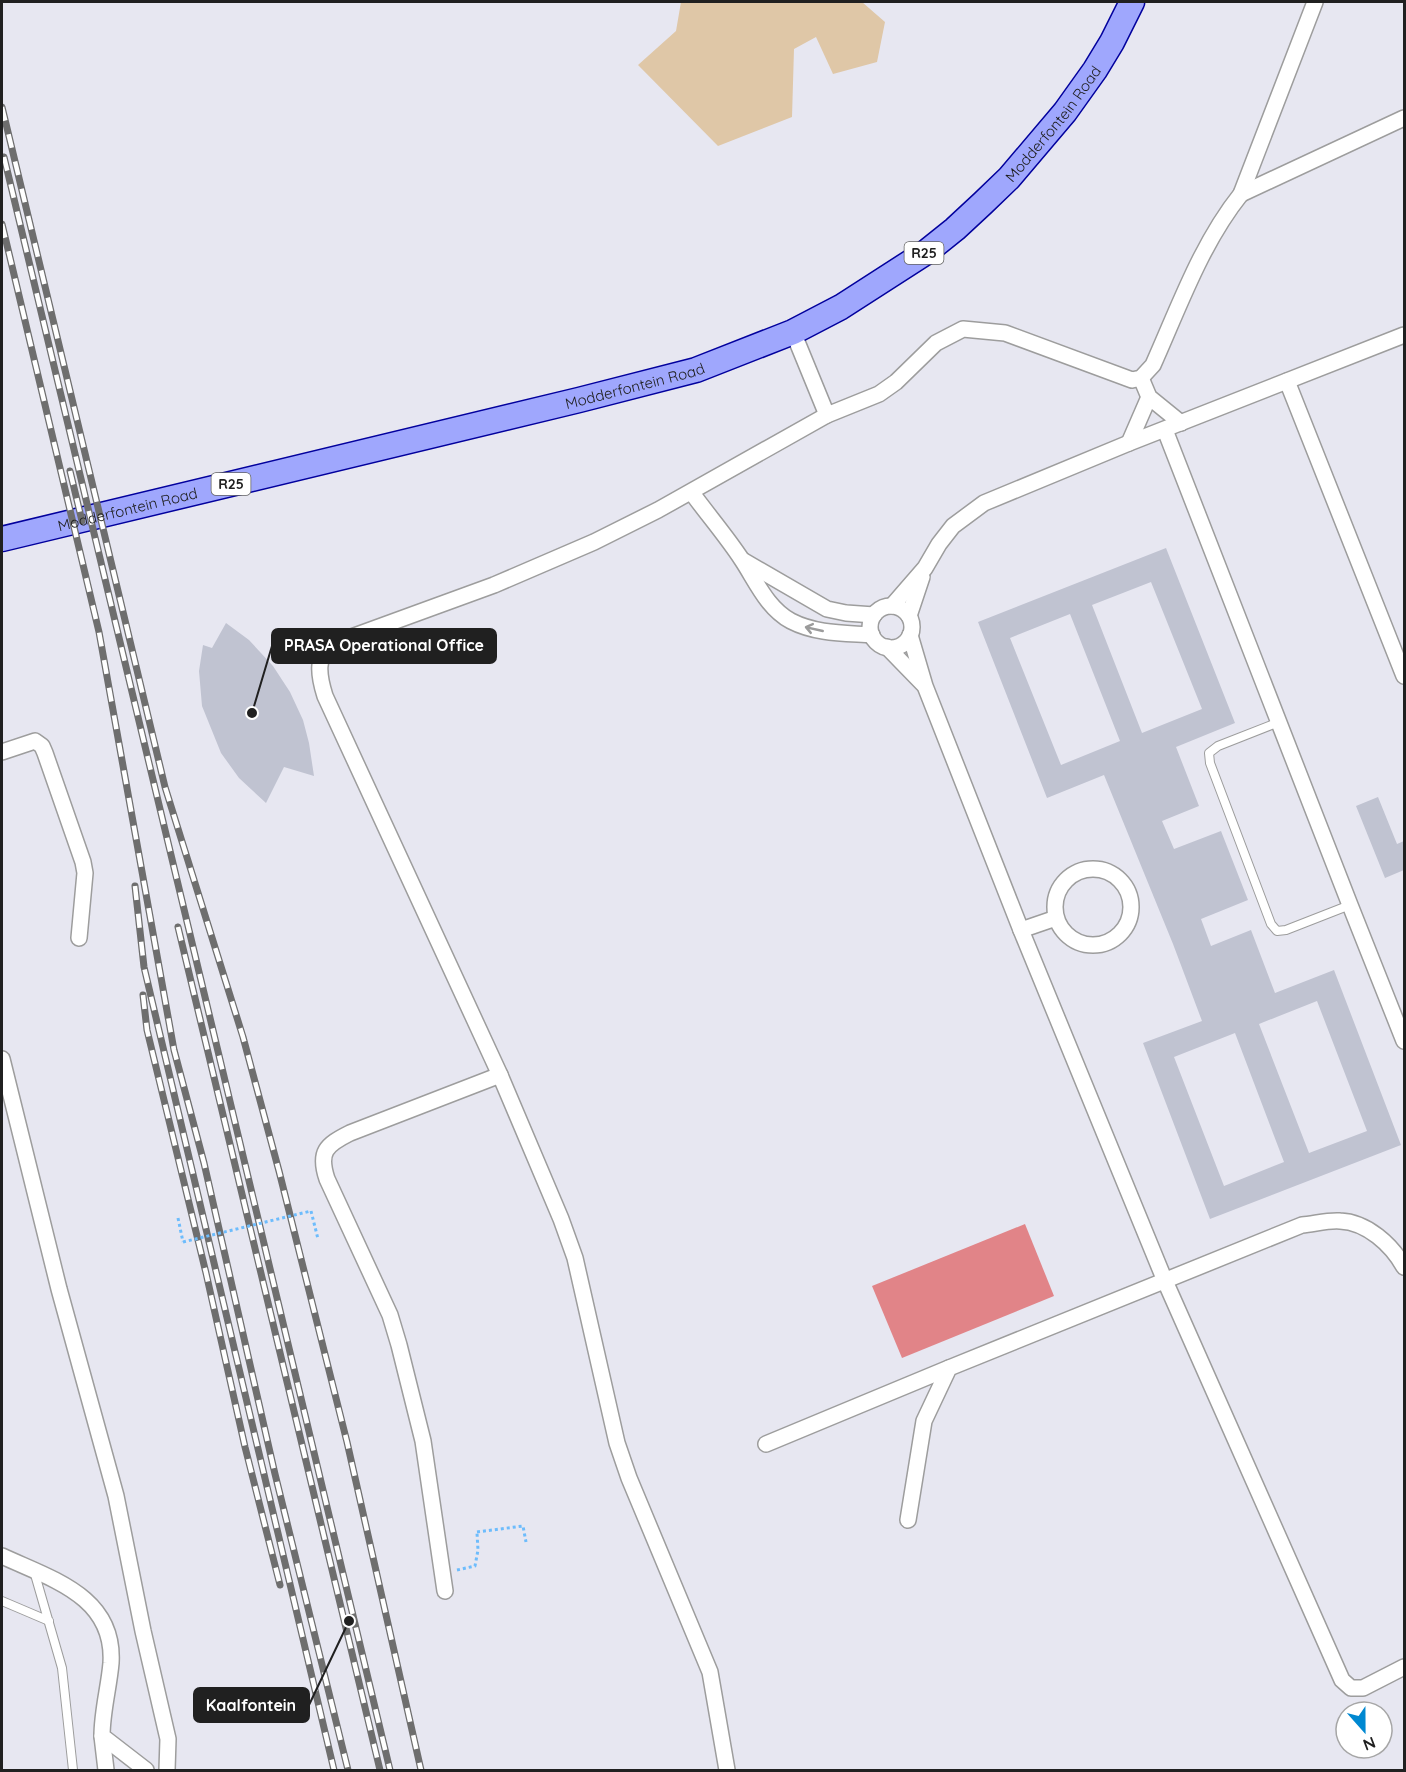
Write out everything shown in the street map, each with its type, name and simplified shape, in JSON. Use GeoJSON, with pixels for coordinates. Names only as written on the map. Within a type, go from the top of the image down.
{"type":"FeatureCollection","features":[{"type":"Feature","properties":{"kind":"main road","name":"Modderfontein Road"},"geometry":{"type":"LineString","coordinates":[[2,539],[696,370],[793,332],[841,307],[925,253],[983,203],[1071,104],[1112,42],[1132,2]]}},
{"type":"Feature","properties":{"kind":"street"},"geometry":{"type":"LineString","coordinates":[[727,1770],[711,1672],[629,1478],[617,1443],[575,1258],[561,1219],[500,1075],[325,696],[319,674],[320,659],[328,646],[494,585],[594,542],[692,493],[827,416],[888,389],[936,343],[963,329],[1005,333],[1132,380],[1141,378],[1154,366],[1206,247],[1223,217],[1241,194],[1315,2]]}},
{"type":"Feature","properties":{"kind":"street"},"geometry":{"type":"LineString","coordinates":[[1241,194],[1404,117]]}},
{"type":"Feature","properties":{"kind":"street"},"geometry":{"type":"LineString","coordinates":[[793,332],[827,416]]}},
{"type":"Feature","properties":{"kind":"street"},"geometry":{"type":"LineString","coordinates":[[892,606],[925,568],[953,526],[984,503],[1404,335]]}},
{"type":"Feature","properties":{"kind":"street"},"geometry":{"type":"LineString","coordinates":[[1141,378],[1149,397],[1181,423]]}},
{"type":"Feature","properties":{"kind":"street"},"geometry":{"type":"LineString","coordinates":[[1287,381],[1404,676]]}},
{"type":"Feature","properties":{"kind":"street"},"geometry":{"type":"LineString","coordinates":[[1129,444],[1149,397]]}},
{"type":"Feature","properties":{"kind":"street"},"geometry":{"type":"LineString","coordinates":[[1165,430],[1404,1041]]}},
{"type":"Feature","properties":{"kind":"street"},"geometry":{"type":"LineString","coordinates":[[692,493],[774,607],[793,621],[818,631],[872,635]]}},
{"type":"Feature","properties":{"kind":"street"},"geometry":{"type":"LineString","coordinates":[[742,560],[827,609],[874,615]]}},
{"type":"Feature","properties":{"kind":"street"},"geometry":{"type":"LineString","coordinates":[[887,647],[901,645],[910,635],[912,629],[909,616],[925,568]]}},
{"type":"Feature","properties":{"kind":"street"},"geometry":{"type":"LineString","coordinates":[[793,621],[806,598]]}},
{"type":"Feature","properties":{"kind":"street"},"geometry":{"type":"LineString","coordinates":[[909,616],[898,607],[885,607],[874,615],[872,635],[925,686]]}},
{"type":"Feature","properties":{"kind":"street"},"geometry":{"type":"LineString","coordinates":[[910,635],[925,686],[1164,1281],[1342,1680],[1351,1688],[1363,1688],[1404,1667]]}},
{"type":"Feature","properties":{"kind":"street"},"geometry":{"type":"LineString","coordinates":[[2,752],[35,741],[42,746],[83,862],[85,873],[79,938]]}},
{"type":"Feature","properties":{"kind":"street"},"geometry":{"type":"LineString","coordinates":[[1090,869],[1115,876],[1125,885],[1130,897],[1132,911],[1129,922],[1111,941],[1098,945],[1085,945],[1072,940],[1056,918],[1055,904],[1058,892],[1066,881],[1077,873],[1090,869]]}},
{"type":"Feature","properties":{"kind":"street"},"geometry":{"type":"LineString","coordinates":[[1022,930],[1056,918]]}},
{"type":"Feature","properties":{"kind":"street"},"geometry":{"type":"LineString","coordinates":[[2,1059],[59,1289],[116,1496],[142,1631],[168,1739],[167,1770]]}},
{"type":"Feature","properties":{"kind":"street"},"geometry":{"type":"LineString","coordinates":[[445,1592],[423,1441],[399,1345],[390,1315],[327,1179],[322,1158],[326,1149],[350,1133],[500,1075]]}},
{"type":"Feature","properties":{"kind":"street"},"geometry":{"type":"LineString","coordinates":[[766,1444],[1302,1225],[1341,1220],[1369,1229],[1397,1253],[1404,1267]]}},
{"type":"Feature","properties":{"kind":"street"},"geometry":{"type":"LineString","coordinates":[[908,1520],[924,1421],[948,1368]]}},
{"type":"Feature","properties":{"kind":"street"},"geometry":{"type":"LineString","coordinates":[[2,1556],[76,1591],[95,1609],[106,1628],[111,1645],[111,1664],[102,1721],[106,1770]]}},
{"type":"Feature","properties":{"kind":"street"},"geometry":{"type":"LineString","coordinates":[[102,1736],[146,1770]]}},
{"type":"Feature","properties":{"kind":"lane"},"geometry":{"type":"LineString","coordinates":[[1278,722],[1218,746],[1209,753],[1210,763],[1271,924],[1277,931],[1286,930],[1350,905]]}},
{"type":"Feature","properties":{"kind":"lane"},"geometry":{"type":"LineString","coordinates":[[34,1571],[63,1676],[73,1770]]}},
{"type":"Feature","properties":{"kind":"lane"},"geometry":{"type":"LineString","coordinates":[[2,1601],[49,1621]]}},
{"type":"Feature","properties":{"kind":"path"},"geometry":{"type":"LineString","coordinates":[[178,1218],[183,1242],[311,1211],[318,1239]]}},
{"type":"Feature","properties":{"kind":"path"},"geometry":{"type":"LineString","coordinates":[[442,1573],[475,1566],[478,1550],[477,1532],[523,1526],[526,1542]]}},
{"type":"Feature","properties":{"kind":"shaded area"},"geometry":{"type":"Polygon","coordinates":[[[681,2],[862,2],[885,22],[877,62],[833,74],[816,37],[794,49],[792,117],[718,146],[638,65],[676,31],[681,2]]]}},
{"type":"Feature","properties":{"kind":"shaded area"},"geometry":{"type":"Polygon","coordinates":[[[1025,1224],[1054,1296],[902,1358],[872,1286],[1025,1224]]]}},
{"type":"Feature","properties":{"kind":"building"},"geometry":{"type":"Polygon","coordinates":[[[1166,548],[1235,723],[1176,747],[1199,806],[1162,821],[1174,849],[1221,831],[1248,900],[1201,919],[1211,946],[1251,930],[1275,993],[1334,970],[1401,1145],[1210,1219],[1143,1043],[1202,1021],[1173,944],[1104,775],[1047,798],[978,622],[1166,548]],[[1151,582],[1092,605],[1142,733],[1202,709],[1151,582]],[[1070,614],[1010,638],[1061,765],[1120,741],[1070,614]],[[1317,1001],[1259,1024],[1309,1153],[1367,1131],[1317,1001]],[[1235,1033],[1174,1057],[1224,1186],[1284,1162],[1235,1033]]]}},
{"type":"Feature","properties":{"kind":"building"},"geometry":{"type":"Polygon","coordinates":[[[226,623],[249,640],[273,666],[290,692],[303,720],[309,743],[314,776],[284,767],[266,803],[239,778],[221,753],[202,706],[199,671],[203,645],[212,648],[226,623]]]}},
{"type":"Feature","properties":{"kind":"building"},"geometry":{"type":"Polygon","coordinates":[[[1378,797],[1397,844],[1404,841],[1404,870],[1385,878],[1356,806],[1378,797]]]}},
{"type":"Feature","properties":{"kind":"railway"},"geometry":{"type":"LineString","coordinates":[[2,107],[165,787],[243,1037],[279,1171],[347,1442],[421,1770]]}},
{"type":"Feature","properties":{"kind":"railway"},"geometry":{"type":"LineString","coordinates":[[4,157],[390,1770]]}},
{"type":"Feature","properties":{"kind":"railway"},"geometry":{"type":"LineString","coordinates":[[2,224],[99,632],[174,1050],[204,1163],[275,1474],[348,1770]]}},
{"type":"Feature","properties":{"kind":"railway"},"geometry":{"type":"LineString","coordinates":[[70,471],[82,521]]}},
{"type":"Feature","properties":{"kind":"railway"},"geometry":{"type":"LineString","coordinates":[[135,886],[144,967],[334,1770]]}},
{"type":"Feature","properties":{"kind":"railway"},"geometry":{"type":"LineString","coordinates":[[178,927],[380,1770]]}},
{"type":"Feature","properties":{"kind":"railway"},"geometry":{"type":"LineString","coordinates":[[143,995],[147,1030],[206,1273],[245,1447],[280,1585]]}},
{"type":"Feature","properties":{"kind":"place","name":"PRASA Operational Office"},"geometry":{"type":"Point","coordinates":[252,713]}},
{"type":"Feature","properties":{"kind":"place","name":"Kaalfontein"},"geometry":{"type":"Point","coordinates":[349,1621]}}]}
